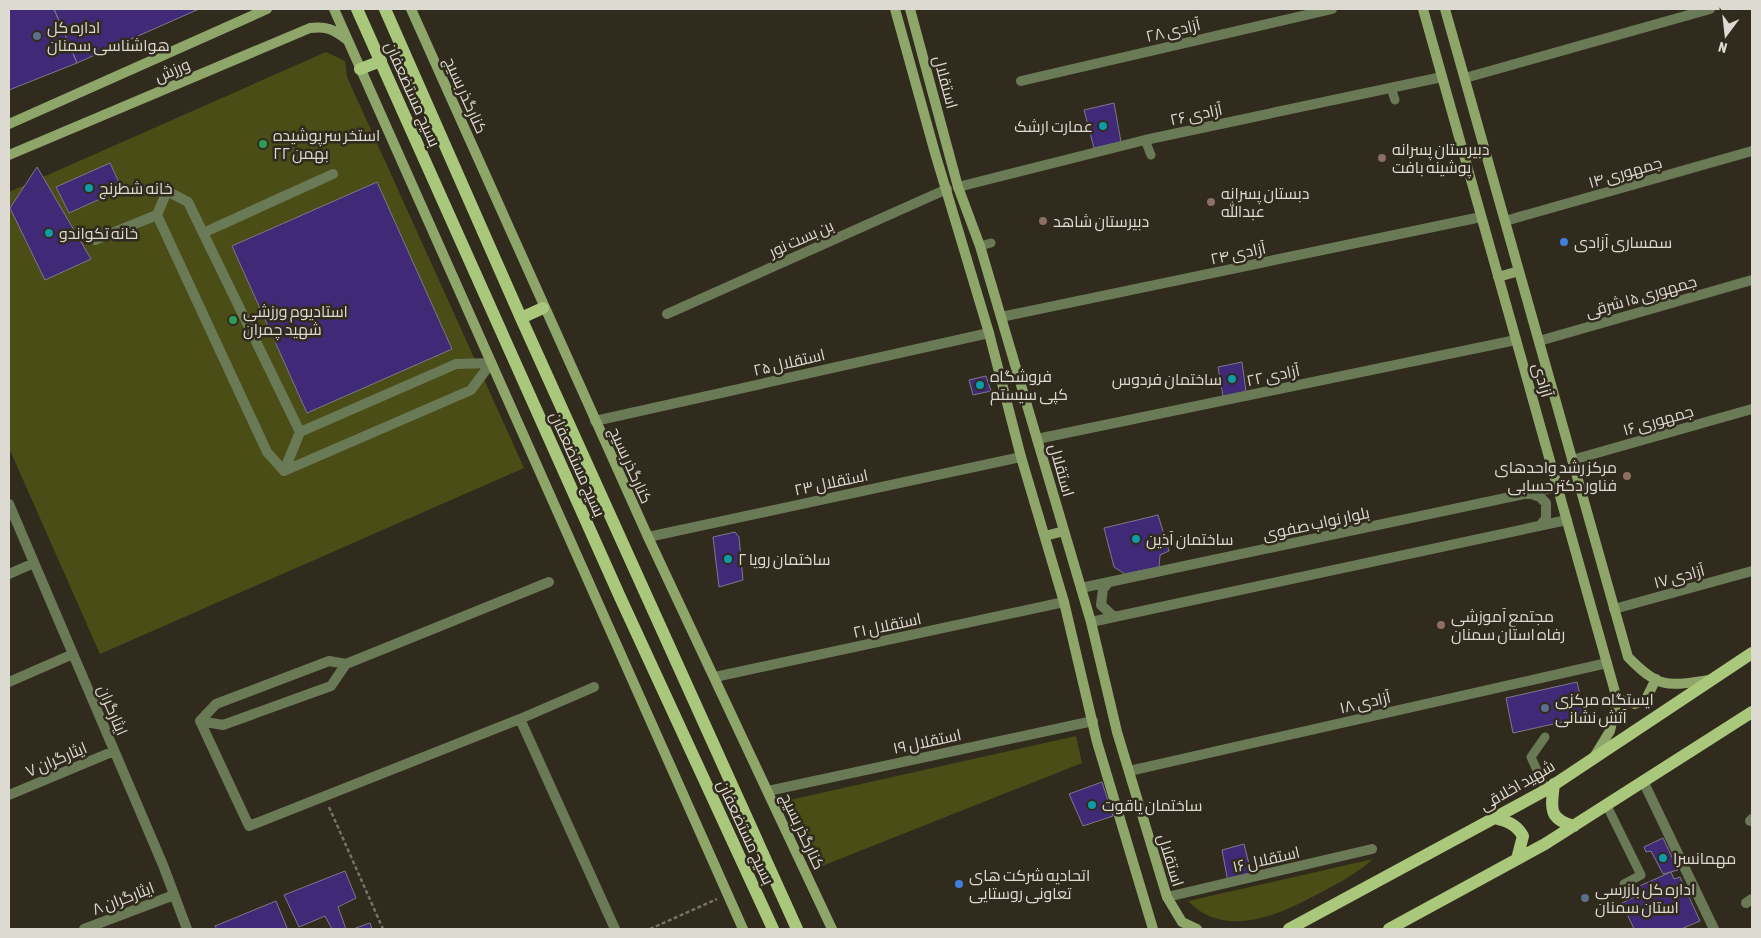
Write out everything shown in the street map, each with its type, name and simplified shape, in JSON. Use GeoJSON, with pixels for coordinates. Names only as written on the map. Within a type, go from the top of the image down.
{"type":"FeatureCollection","features":[{"type":"Feature","properties":{"kind":"main road","name":"بسیج مستضعفان"},"geometry":{"type":"LineString","coordinates":[[357,9],[620,598],[774,929]]}},
{"type":"Feature","properties":{"kind":"main road","name":"بسیج مستضعفان"},"geometry":{"type":"LineString","coordinates":[[385,9],[521,318],[796,929]]}},
{"type":"Feature","properties":{"kind":"main road"},"geometry":{"type":"LineString","coordinates":[[360,69],[380,61]]}},
{"type":"Feature","properties":{"kind":"main road"},"geometry":{"type":"LineString","coordinates":[[521,318],[544,308]]}},
{"type":"Feature","properties":{"kind":"main road","name":"شهید اخلاقی"},"geometry":{"type":"LineString","coordinates":[[1289,929],[1550,787],[1752,653]]}},
{"type":"Feature","properties":{"kind":"main road"},"geometry":{"type":"LineString","coordinates":[[1389,929],[1574,826],[1644,783],[1752,712]]}},
{"type":"Feature","properties":{"kind":"main road"},"geometry":{"type":"LineString","coordinates":[[1550,787],[1552,809],[1555,817],[1562,823],[1574,826]]}},
{"type":"Feature","properties":{"kind":"main road"},"geometry":{"type":"LineString","coordinates":[[1494,818],[1510,822],[1519,828],[1523,836],[1517,859]]}},
{"type":"Feature","properties":{"kind":"street","name":"ورزش"},"geometry":{"type":"LineString","coordinates":[[9,124],[267,9]]}},
{"type":"Feature","properties":{"kind":"street"},"geometry":{"type":"LineString","coordinates":[[334,9],[743,929]]}},
{"type":"Feature","properties":{"kind":"street","name":"کنارگذر بسیج"},"geometry":{"type":"LineString","coordinates":[[411,9],[648,537],[832,929]]}},
{"type":"Feature","properties":{"kind":"street","name":"استقلال"},"geometry":{"type":"LineString","coordinates":[[896,9],[989,333],[1021,457],[1064,602],[1097,742],[1153,929]]}},
{"type":"Feature","properties":{"kind":"street","name":"استقلال"},"geometry":{"type":"LineString","coordinates":[[910,9],[958,187],[986,244],[1001,318],[1091,622],[1117,732],[1167,897],[1181,926],[1197,929]]}},
{"type":"Feature","properties":{"kind":"street","name":"آزادی ۲۸"},"geometry":{"type":"LineString","coordinates":[[1021,81],[1332,9]]}},
{"type":"Feature","properties":{"kind":"street","name":"آزادی"},"geometry":{"type":"LineString","coordinates":[[1422,9],[1617,699],[1610,731],[1594,757]]}},
{"type":"Feature","properties":{"kind":"street","name":"آزادی"},"geometry":{"type":"LineString","coordinates":[[1445,9],[1628,657],[1645,674],[1671,686],[1709,680]]}},
{"type":"Feature","properties":{"kind":"street"},"geometry":{"type":"LineString","coordinates":[[1465,78],[1710,9]]}},
{"type":"Feature","properties":{"kind":"street","name":"ورزش"},"geometry":{"type":"LineString","coordinates":[[9,155],[310,28],[322,27],[333,29],[347,40]]}},
{"type":"Feature","properties":{"kind":"street","name":"آزادی ۲۶"},"geometry":{"type":"LineString","coordinates":[[958,187],[1145,140],[1442,77]]}},
{"type":"Feature","properties":{"kind":"street","name":"جمهوری ۱۴"},"geometry":{"type":"LineString","coordinates":[[1505,221],[1752,151]]}},
{"type":"Feature","properties":{"kind":"street"},"geometry":{"type":"LineString","coordinates":[[203,233],[333,174]]}},
{"type":"Feature","properties":{"kind":"street","name":"بن بست نور"},"geometry":{"type":"LineString","coordinates":[[667,314],[947,189]]}},
{"type":"Feature","properties":{"kind":"street"},"geometry":{"type":"LineString","coordinates":[[94,240],[157,215],[167,191],[188,202],[300,432]]}},
{"type":"Feature","properties":{"kind":"street"},"geometry":{"type":"LineString","coordinates":[[157,215],[267,452],[284,471]]}},
{"type":"Feature","properties":{"kind":"street","name":"آزادی ۲۴"},"geometry":{"type":"LineString","coordinates":[[1001,318],[1481,217]]}},
{"type":"Feature","properties":{"kind":"street"},"geometry":{"type":"LineString","coordinates":[[1498,277],[1519,271]]}},
{"type":"Feature","properties":{"kind":"street","name":"جمهوری ۱۵ شرقی"},"geometry":{"type":"LineString","coordinates":[[1539,341],[1752,280]]}},
{"type":"Feature","properties":{"kind":"street","name":"استقلال ۲۵"},"geometry":{"type":"LineString","coordinates":[[595,421],[989,333]]}},
{"type":"Feature","properties":{"kind":"street","name":"آزادی ۲۲"},"geometry":{"type":"LineString","coordinates":[[1037,440],[1516,340]]}},
{"type":"Feature","properties":{"kind":"street"},"geometry":{"type":"LineString","coordinates":[[284,471],[300,432],[456,364],[491,363]]}},
{"type":"Feature","properties":{"kind":"street"},"geometry":{"type":"LineString","coordinates":[[284,471],[471,390],[491,363]]}},
{"type":"Feature","properties":{"kind":"street","name":"جمهوری ۱۶"},"geometry":{"type":"LineString","coordinates":[[1572,460],[1752,409]]}},
{"type":"Feature","properties":{"kind":"street","name":"استقلال ۲۳"},"geometry":{"type":"LineString","coordinates":[[648,537],[1021,457]]}},
{"type":"Feature","properties":{"kind":"street","name":"بلوار نواب صفوی"},"geometry":{"type":"LineString","coordinates":[[1081,588],[1557,487]]}},
{"type":"Feature","properties":{"kind":"street"},"geometry":{"type":"LineString","coordinates":[[1529,493],[1540,497],[1546,503],[1546,518],[1540,526]]}},
{"type":"Feature","properties":{"kind":"street","name":"ایثارگران"},"geometry":{"type":"LineString","coordinates":[[9,504],[114,750],[187,929]]}},
{"type":"Feature","properties":{"kind":"street"},"geometry":{"type":"LineString","coordinates":[[1091,622],[1567,520]]}},
{"type":"Feature","properties":{"kind":"street"},"geometry":{"type":"LineString","coordinates":[[1045,536],[1064,531]]}},
{"type":"Feature","properties":{"kind":"street"},"geometry":{"type":"LineString","coordinates":[[9,574],[34,563]]}},
{"type":"Feature","properties":{"kind":"street","name":"آزادی ۱۷"},"geometry":{"type":"LineString","coordinates":[[1614,609],[1752,571]]}},
{"type":"Feature","properties":{"kind":"street"},"geometry":{"type":"LineString","coordinates":[[200,721],[216,704],[329,661],[346,664],[549,582]]}},
{"type":"Feature","properties":{"kind":"street"},"geometry":{"type":"LineString","coordinates":[[1109,582],[1103,589],[1100,605],[1114,617]]}},
{"type":"Feature","properties":{"kind":"street","name":"استقلال ۲۱"},"geometry":{"type":"LineString","coordinates":[[715,677],[1064,602]]}},
{"type":"Feature","properties":{"kind":"street"},"geometry":{"type":"LineString","coordinates":[[9,682],[73,654]]}},
{"type":"Feature","properties":{"kind":"street","name":"آزادی ۱۸"},"geometry":{"type":"LineString","coordinates":[[1129,771],[1607,663]]}},
{"type":"Feature","properties":{"kind":"street"},"geometry":{"type":"LineString","coordinates":[[200,721],[224,725],[331,686],[346,664]]}},
{"type":"Feature","properties":{"kind":"street"},"geometry":{"type":"LineString","coordinates":[[1617,699],[1635,704],[1646,699],[1656,679]]}},
{"type":"Feature","properties":{"kind":"street"},"geometry":{"type":"LineString","coordinates":[[200,721],[250,826],[324,795],[520,719],[594,687]]}},
{"type":"Feature","properties":{"kind":"street"},"geometry":{"type":"LineString","coordinates":[[520,719],[615,929]]}},
{"type":"Feature","properties":{"kind":"street","name":"استقلال ۱۹"},"geometry":{"type":"LineString","coordinates":[[768,791],[1093,721]]}},
{"type":"Feature","properties":{"kind":"street","name":"ایثارگران ۷"},"geometry":{"type":"LineString","coordinates":[[9,795],[114,750]]}},
{"type":"Feature","properties":{"kind":"street"},"geometry":{"type":"LineString","coordinates":[[1644,783],[1714,929]]}},
{"type":"Feature","properties":{"kind":"street","name":"استقلال ۱۶"},"geometry":{"type":"LineString","coordinates":[[1167,897],[1372,849]]}},
{"type":"Feature","properties":{"kind":"street","name":"ایثارگران ۸"},"geometry":{"type":"LineString","coordinates":[[84,929],[174,895]]}},
{"type":"Feature","properties":{"kind":"lane"},"geometry":{"type":"LineString","coordinates":[[1391,88],[1396,100]]}},
{"type":"Feature","properties":{"kind":"lane"},"geometry":{"type":"LineString","coordinates":[[1145,140],[1151,155]]}},
{"type":"Feature","properties":{"kind":"lane"},"geometry":{"type":"LineString","coordinates":[[1546,737],[1531,757],[1550,787]]}},
{"type":"Feature","properties":{"kind":"lane"},"geometry":{"type":"LineString","coordinates":[[1607,806],[1641,875],[1624,884]]}},
{"type":"Feature","properties":{"kind":"path"},"geometry":{"type":"LineString","coordinates":[[324,795],[384,929]]}},
{"type":"Feature","properties":{"kind":"path"},"geometry":{"type":"LineString","coordinates":[[650,929],[727,894]]}},
{"type":"Feature","properties":{"kind":"green space","name":"استادیوم ورزشی شهید چمران"},"geometry":{"type":"Polygon","coordinates":[[[326,52],[345,61],[347,77],[524,468],[100,654],[9,448],[9,192],[326,52]]]}},
{"type":"Feature","properties":{"kind":"green space"},"geometry":{"type":"Polygon","coordinates":[[[1076,736],[1082,763],[812,870],[785,801],[1076,736]]]}},
{"type":"Feature","properties":{"kind":"green space"},"geometry":{"type":"Polygon","coordinates":[[[1373,859],[1352,875],[1330,888],[1299,904],[1266,917],[1233,921],[1217,919],[1202,912],[1188,901],[1373,859]]]}},
{"type":"Feature","properties":{"kind":"building","name":"اداره کل هواشناسی سمنان"},"geometry":{"type":"Polygon","coordinates":[[[9,9],[54,9],[77,63],[9,90],[9,9]]]}},
{"type":"Feature","properties":{"kind":"building"},"geometry":{"type":"Polygon","coordinates":[[[54,9],[199,9],[77,63],[54,9]]]}},
{"type":"Feature","properties":{"kind":"building","name":"عمارت ارشک"},"geometry":{"type":"Polygon","coordinates":[[[1114,103],[1121,142],[1094,148],[1084,110],[1114,103]]]}},
{"type":"Feature","properties":{"kind":"building","name":"خانه شطرنج"},"geometry":{"type":"Polygon","coordinates":[[[110,163],[122,189],[69,213],[56,187],[110,163]]]}},
{"type":"Feature","properties":{"kind":"building","name":"خانه تکواندو"},"geometry":{"type":"Polygon","coordinates":[[[37,167],[91,259],[45,280],[10,208],[37,167]]]}},
{"type":"Feature","properties":{"kind":"building"},"geometry":{"type":"Polygon","coordinates":[[[377,182],[452,349],[307,413],[232,246],[377,182]]]}},
{"type":"Feature","properties":{"kind":"building","name":"ساختمان فردوس"},"geometry":{"type":"Polygon","coordinates":[[[1242,362],[1246,392],[1223,396],[1218,367],[1242,362]]]}},
{"type":"Feature","properties":{"kind":"building","name":"فروشگاه کپی سیستم"},"geometry":{"type":"Polygon","coordinates":[[[986,376],[991,391],[973,395],[969,380],[986,376]]]}},
{"type":"Feature","properties":{"kind":"building","name":"ساختمان آذین"},"geometry":{"type":"Polygon","coordinates":[[[1158,515],[1169,551],[1160,555],[1159,567],[1125,574],[1114,567],[1104,528],[1158,515]]]}},
{"type":"Feature","properties":{"kind":"building","name":"ساختمان رویا ۲"},"geometry":{"type":"Polygon","coordinates":[[[735,532],[739,537],[743,580],[719,587],[713,537],[735,532]]]}},
{"type":"Feature","properties":{"kind":"building","name":"ایستگاه مرکزی آتش نشانی"},"geometry":{"type":"Polygon","coordinates":[[[1577,682],[1585,717],[1513,733],[1506,698],[1577,682]]]}},
{"type":"Feature","properties":{"kind":"building","name":"ساختمان یاقوت"},"geometry":{"type":"Polygon","coordinates":[[[1102,782],[1113,816],[1083,826],[1069,794],[1102,782]]]}},
{"type":"Feature","properties":{"kind":"building","name":"مهمانسرا"},"geometry":{"type":"Polygon","coordinates":[[[1663,838],[1678,870],[1663,874],[1651,851],[1646,852],[1644,847],[1663,838]]]}},
{"type":"Feature","properties":{"kind":"building"},"geometry":{"type":"Polygon","coordinates":[[[1244,844],[1252,876],[1228,882],[1222,850],[1244,844]]]}},
{"type":"Feature","properties":{"kind":"building"},"geometry":{"type":"Polygon","coordinates":[[[345,871],[356,898],[338,907],[346,929],[332,929],[325,916],[299,927],[284,895],[345,871]]]}},
{"type":"Feature","properties":{"kind":"building"},"geometry":{"type":"Polygon","coordinates":[[[1671,872],[1674,879],[1680,877],[1700,921],[1681,929],[1634,929],[1622,903],[1639,895],[1635,888],[1671,872]]]}},
{"type":"Feature","properties":{"kind":"building"},"geometry":{"type":"Polygon","coordinates":[[[276,901],[287,928],[285,929],[217,929],[215,926],[276,901]]]}},
{"type":"Feature","properties":{"kind":"building"},"geometry":{"type":"Polygon","coordinates":[[[370,923],[372,929],[353,929],[370,923]]]}},
{"type":"Feature","properties":{"kind":"place","name":"اداره کل هواشناسی سمنان"},"geometry":{"type":"Point","coordinates":[37,36]}},
{"type":"Feature","properties":{"kind":"place","name":"عمارت ارشک"},"geometry":{"type":"Point","coordinates":[1103,126]}},
{"type":"Feature","properties":{"kind":"place","name":"استخر سرپوشیده ۲۲ بهمن"},"geometry":{"type":"Point","coordinates":[263,144]}},
{"type":"Feature","properties":{"kind":"place","name":"دبیرستان پسرانه پوشینه بافت"},"geometry":{"type":"Point","coordinates":[1382,158]}},
{"type":"Feature","properties":{"kind":"place","name":"خانه شطرنج"},"geometry":{"type":"Point","coordinates":[89,188]}},
{"type":"Feature","properties":{"kind":"place","name":"دبستان پسرانه عبدالله"},"geometry":{"type":"Point","coordinates":[1211,202]}},
{"type":"Feature","properties":{"kind":"place","name":"دبیرستان شاهد"},"geometry":{"type":"Point","coordinates":[1043,221]}},
{"type":"Feature","properties":{"kind":"place","name":"خانه تکواندو"},"geometry":{"type":"Point","coordinates":[49,233]}},
{"type":"Feature","properties":{"kind":"place","name":"سمساری آزادی"},"geometry":{"type":"Point","coordinates":[1564,242]}},
{"type":"Feature","properties":{"kind":"place","name":"استادیوم ورزشی شهید چمران"},"geometry":{"type":"Point","coordinates":[233,320]}},
{"type":"Feature","properties":{"kind":"place","name":"ساختمان فردوس"},"geometry":{"type":"Point","coordinates":[1232,379]}},
{"type":"Feature","properties":{"kind":"place","name":"فروشگاه کپی سیستم"},"geometry":{"type":"Point","coordinates":[980,385]}},
{"type":"Feature","properties":{"kind":"place","name":"مرکز رشد واحدهای فناور دکتر حسابی"},"geometry":{"type":"Point","coordinates":[1627,476]}},
{"type":"Feature","properties":{"kind":"place","name":"ساختمان آذین"},"geometry":{"type":"Point","coordinates":[1136,539]}},
{"type":"Feature","properties":{"kind":"place","name":"ساختمان رویا ۲"},"geometry":{"type":"Point","coordinates":[728,559]}},
{"type":"Feature","properties":{"kind":"place","name":"مجتمع آموزشی رفاه استان سمنان"},"geometry":{"type":"Point","coordinates":[1441,625]}},
{"type":"Feature","properties":{"kind":"place","name":"ایستگاه مرکزی آتش نشانی"},"geometry":{"type":"Point","coordinates":[1545,708]}},
{"type":"Feature","properties":{"kind":"place","name":"ساختمان یاقوت"},"geometry":{"type":"Point","coordinates":[1092,805]}},
{"type":"Feature","properties":{"kind":"place","name":"مهمانسرا"},"geometry":{"type":"Point","coordinates":[1663,858]}},
{"type":"Feature","properties":{"kind":"place","name":"اتحادیه شرکت های تعاونی روستایی"},"geometry":{"type":"Point","coordinates":[959,884]}},
{"type":"Feature","properties":{"kind":"place","name":"اداره کل بازرسی استان سمنان"},"geometry":{"type":"Point","coordinates":[1585,898]}}]}
